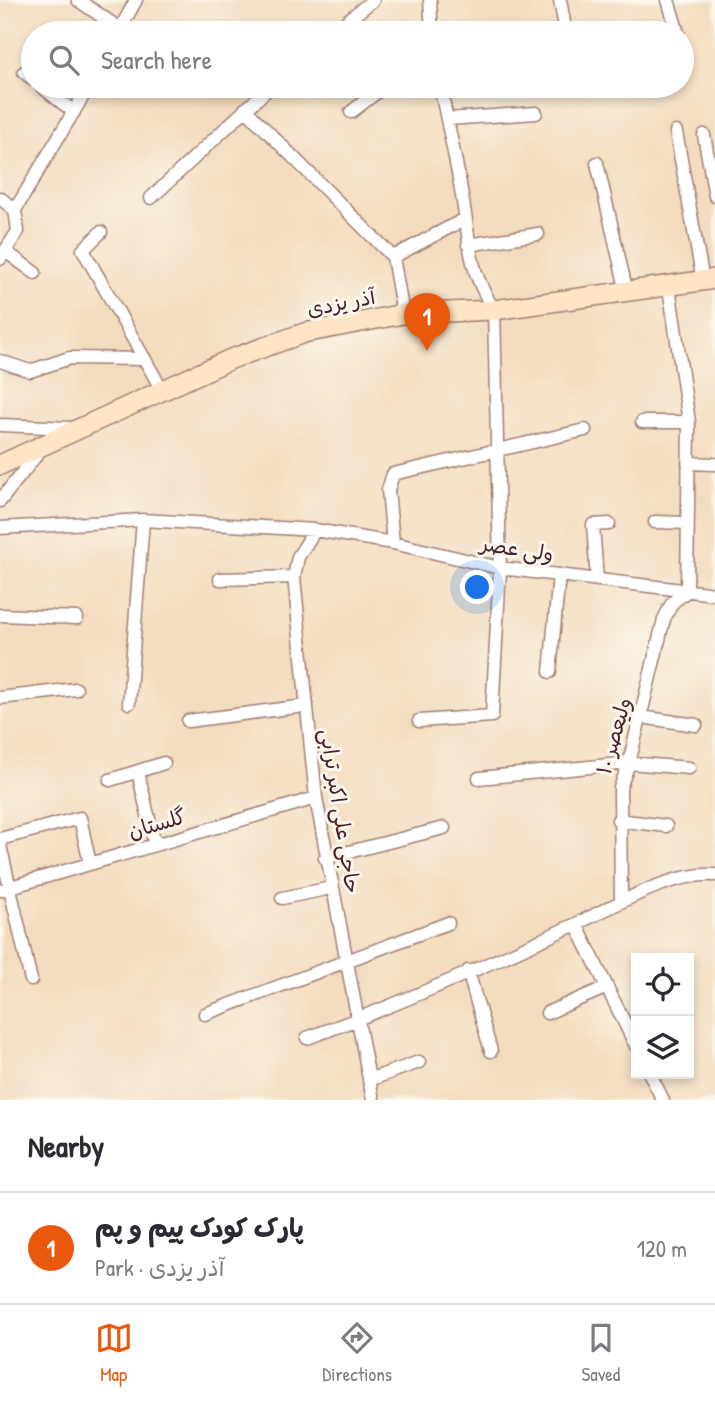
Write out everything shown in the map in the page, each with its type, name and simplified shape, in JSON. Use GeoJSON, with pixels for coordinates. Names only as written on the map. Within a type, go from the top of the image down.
{"type":"FeatureCollection","features":[{"type":"Feature","properties":{"kind":"street"},"geometry":{"type":"LineString","coordinates":[[78,0],[106,21]]}},
{"type":"Feature","properties":{"kind":"street"},"geometry":{"type":"LineString","coordinates":[[124,21],[136,0]]}},
{"type":"Feature","properties":{"kind":"street"},"geometry":{"type":"LineString","coordinates":[[430,0],[431,21]]}},
{"type":"Feature","properties":{"kind":"street"},"geometry":{"type":"LineString","coordinates":[[560,0],[564,21]]}},
{"type":"Feature","properties":{"kind":"street"},"geometry":{"type":"LineString","coordinates":[[668,0],[674,21]]}},
{"type":"Feature","properties":{"kind":"street"},"geometry":{"type":"LineString","coordinates":[[346,21],[369,1]]}},
{"type":"Feature","properties":{"kind":"street"},"geometry":{"type":"LineString","coordinates":[[56,98],[74,112]]}},
{"type":"Feature","properties":{"kind":"street"},"geometry":{"type":"LineString","coordinates":[[15,210],[82,98]]}},
{"type":"Feature","properties":{"kind":"street"},"geometry":{"type":"LineString","coordinates":[[151,198],[257,98]]}},
{"type":"Feature","properties":{"kind":"street"},"geometry":{"type":"LineString","coordinates":[[351,112],[369,98]]}},
{"type":"Feature","properties":{"kind":"street"},"geometry":{"type":"LineString","coordinates":[[419,721],[492,716],[500,568],[494,310],[477,282],[468,245],[466,219],[443,98]]}},
{"type":"Feature","properties":{"kind":"street"},"geometry":{"type":"LineString","coordinates":[[245,109],[393,257],[403,314]]}},
{"type":"Feature","properties":{"kind":"street"},"geometry":{"type":"LineString","coordinates":[[447,119],[536,113]]}},
{"type":"Feature","properties":{"kind":"street"},"geometry":{"type":"LineString","coordinates":[[676,132],[709,280]]}},
{"type":"Feature","properties":{"kind":"street"},"geometry":{"type":"LineString","coordinates":[[704,135],[715,196]]}},
{"type":"Feature","properties":{"kind":"street"},"geometry":{"type":"LineString","coordinates":[[597,163],[626,293]]}},
{"type":"Feature","properties":{"kind":"street"},"geometry":{"type":"LineString","coordinates":[[0,198],[15,210],[19,231],[2,255],[35,273]]}},
{"type":"Feature","properties":{"kind":"street"},"geometry":{"type":"LineString","coordinates":[[393,257],[466,219]]}},
{"type":"Feature","properties":{"kind":"street"},"geometry":{"type":"LineString","coordinates":[[101,232],[83,250],[162,390]]}},
{"type":"Feature","properties":{"kind":"street"},"geometry":{"type":"LineString","coordinates":[[468,245],[538,234]]}},
{"type":"Feature","properties":{"kind":"street","name":"آذر یزدی"},"geometry":{"type":"LineString","coordinates":[[0,465],[231,359],[304,333],[403,314],[494,310],[709,280]]}},
{"type":"Feature","properties":{"kind":"street"},"geometry":{"type":"LineString","coordinates":[[669,286],[689,422],[687,591]]}},
{"type":"Feature","properties":{"kind":"street"},"geometry":{"type":"LineString","coordinates":[[0,361],[30,371],[70,358],[145,359]]}},
{"type":"Feature","properties":{"kind":"street"},"geometry":{"type":"LineString","coordinates":[[642,422],[689,422]]}},
{"type":"Feature","properties":{"kind":"street"},"geometry":{"type":"LineString","coordinates":[[0,425],[45,429],[81,427]]}},
{"type":"Feature","properties":{"kind":"street"},"geometry":{"type":"LineString","coordinates":[[393,544],[388,490],[393,474],[585,429]]}},
{"type":"Feature","properties":{"kind":"street"},"geometry":{"type":"LineString","coordinates":[[0,501],[43,446]]}},
{"type":"Feature","properties":{"kind":"street"},"geometry":{"type":"LineString","coordinates":[[688,463],[715,464]]}},
{"type":"Feature","properties":{"kind":"street"},"geometry":{"type":"LineString","coordinates":[[129,703],[143,520]]}},
{"type":"Feature","properties":{"kind":"street","name":"ولی عصر"},"geometry":{"type":"LineString","coordinates":[[0,528],[143,520],[315,530],[500,568],[715,594]]}},
{"type":"Feature","properties":{"kind":"street"},"geometry":{"type":"LineString","coordinates":[[655,522],[687,523]]}},
{"type":"Feature","properties":{"kind":"street"},"geometry":{"type":"LineString","coordinates":[[597,580],[593,525],[610,524]]}},
{"type":"Feature","properties":{"kind":"street","name":"حاجی علی اکبر ترابی"},"geometry":{"type":"LineString","coordinates":[[315,530],[298,557],[294,577],[305,706],[325,858],[348,959],[355,1020],[373,1100]]}},
{"type":"Feature","properties":{"kind":"street"},"geometry":{"type":"LineString","coordinates":[[550,673],[559,575]]}},
{"type":"Feature","properties":{"kind":"street"},"geometry":{"type":"LineString","coordinates":[[220,579],[294,577]]}},
{"type":"Feature","properties":{"kind":"street","name":"۱۰ ولیعصر"},"geometry":{"type":"LineString","coordinates":[[621,901],[618,820],[620,788],[641,717],[664,619],[672,603],[687,591]]}},
{"type":"Feature","properties":{"kind":"street"},"geometry":{"type":"LineString","coordinates":[[0,615],[77,618]]}},
{"type":"Feature","properties":{"kind":"street"},"geometry":{"type":"LineString","coordinates":[[0,698],[76,689]]}},
{"type":"Feature","properties":{"kind":"street"},"geometry":{"type":"LineString","coordinates":[[188,721],[305,706]]}},
{"type":"Feature","properties":{"kind":"street"},"geometry":{"type":"LineString","coordinates":[[641,717],[696,725]]}},
{"type":"Feature","properties":{"kind":"street"},"geometry":{"type":"LineString","coordinates":[[110,780],[164,763]]}},
{"type":"Feature","properties":{"kind":"street"},"geometry":{"type":"LineString","coordinates":[[479,778],[629,763],[689,768]]}},
{"type":"Feature","properties":{"kind":"street"},"geometry":{"type":"LineString","coordinates":[[138,772],[155,845]]}},
{"type":"Feature","properties":{"kind":"street","name":"گلستان"},"geometry":{"type":"LineString","coordinates":[[5,889],[316,798]]}},
{"type":"Feature","properties":{"kind":"street"},"geometry":{"type":"LineString","coordinates":[[0,839],[80,818],[90,864]]}},
{"type":"Feature","properties":{"kind":"street"},"geometry":{"type":"LineString","coordinates":[[618,820],[666,826]]}},
{"type":"Feature","properties":{"kind":"street"},"geometry":{"type":"LineString","coordinates":[[325,858],[444,828]]}},
{"type":"Feature","properties":{"kind":"street"},"geometry":{"type":"LineString","coordinates":[[0,845],[5,889],[31,980]]}},
{"type":"Feature","properties":{"kind":"street"},"geometry":{"type":"LineString","coordinates":[[307,1038],[355,1020],[576,924],[621,901],[696,874],[715,875]]}},
{"type":"Feature","properties":{"kind":"street"},"geometry":{"type":"LineString","coordinates":[[282,898],[331,888]]}},
{"type":"Feature","properties":{"kind":"street"},"geometry":{"type":"LineString","coordinates":[[205,1014],[448,923]]}},
{"type":"Feature","properties":{"kind":"street"},"geometry":{"type":"LineString","coordinates":[[576,924],[631,1036]]}},
{"type":"Feature","properties":{"kind":"street"},"geometry":{"type":"LineString","coordinates":[[468,971],[491,1051]]}},
{"type":"Feature","properties":{"kind":"street"},"geometry":{"type":"LineString","coordinates":[[547,1013],[607,987]]}},
{"type":"Feature","properties":{"kind":"street"},"geometry":{"type":"LineString","coordinates":[[369,1080],[419,1062]]}},
{"type":"Feature","properties":{"kind":"street"},"geometry":{"type":"LineString","coordinates":[[652,1079],[663,1100]]}},
{"type":"Feature","properties":{"kind":"place","name":"پارک کودک پیم و پم"},"geometry":{"type":"Point","coordinates":[427,351]}}]}
